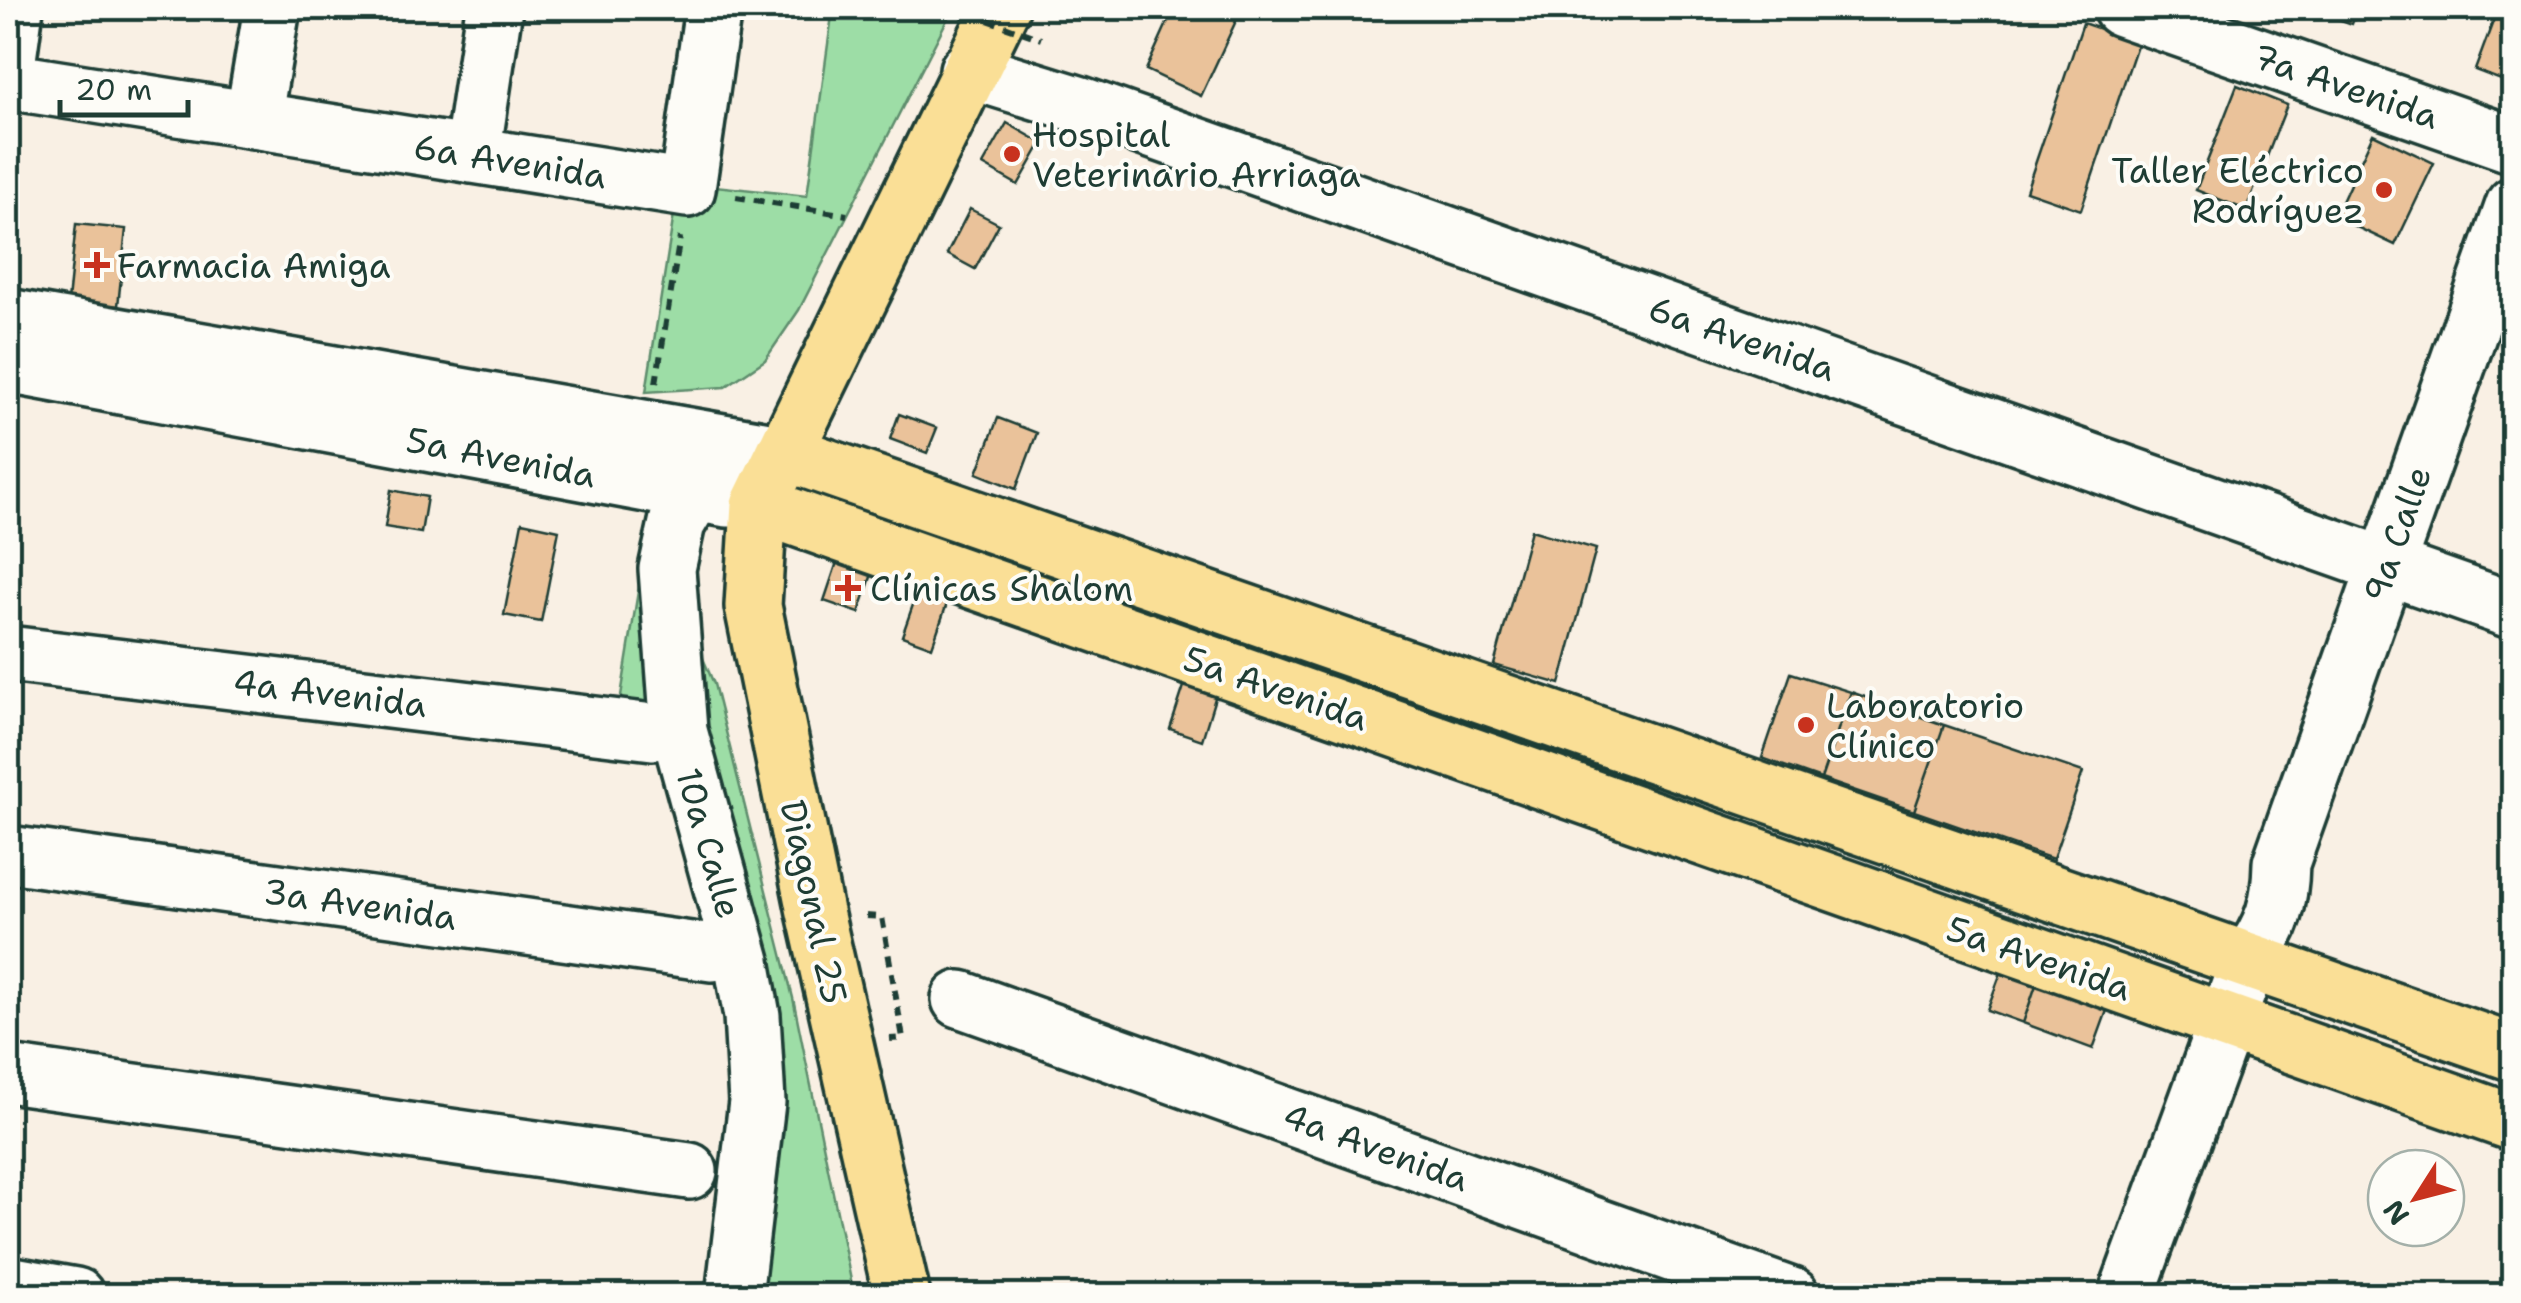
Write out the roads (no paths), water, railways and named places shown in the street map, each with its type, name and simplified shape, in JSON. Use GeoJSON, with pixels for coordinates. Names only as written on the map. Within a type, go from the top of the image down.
{"type":"FeatureCollection","features":[{"type":"Feature","properties":{"kind":"main road"},"geometry":{"type":"LineString","coordinates":[[759,505],[968,70],[1021,23]]}},
{"type":"Feature","properties":{"kind":"main road","name":"5a Avenida"},"geometry":{"type":"LineString","coordinates":[[786,452],[2514,1053]]}},
{"type":"Feature","properties":{"kind":"main road","name":"5a Avenida"},"geometry":{"type":"LineString","coordinates":[[759,505],[2514,1123]]}},
{"type":"Feature","properties":{"kind":"main road","name":"Diagonal 25"},"geometry":{"type":"LineString","coordinates":[[759,505],[753,606],[815,912],[902,1296]]}},
{"type":"Feature","properties":{"kind":"main road"},"geometry":{"type":"LineString","coordinates":[[1275,688],[1294,629]]}},
{"type":"Feature","properties":{"kind":"street"},"geometry":{"type":"LineString","coordinates":[[8,59],[14,8]]}},
{"type":"Feature","properties":{"kind":"street"},"geometry":{"type":"LineString","coordinates":[[253,120],[272,8]]}},
{"type":"Feature","properties":{"kind":"street"},"geometry":{"type":"LineString","coordinates":[[472,155],[494,8]]}},
{"type":"Feature","properties":{"kind":"street","name":"6a Avenida"},"geometry":{"type":"LineString","coordinates":[[8,80],[687,190],[714,8]]}},
{"type":"Feature","properties":{"kind":"street","name":"7a Avenida"},"geometry":{"type":"LineString","coordinates":[[2122,8],[2514,145]]}},
{"type":"Feature","properties":{"kind":"street","name":"6a Avenida"},"geometry":{"type":"LineString","coordinates":[[968,70],[1097,110],[2514,611]]}},
{"type":"Feature","properties":{"kind":"street","name":"9a Calle"},"geometry":{"type":"LineString","coordinates":[[2126,1296],[2249,960],[2247,924],[2258,890],[2280,863],[2514,205]]}},
{"type":"Feature","properties":{"kind":"street","name":"5a Avenida"},"geometry":{"type":"LineString","coordinates":[[8,317],[786,452]]}},
{"type":"Feature","properties":{"kind":"street","name":"5a Avenida"},"geometry":{"type":"LineString","coordinates":[[8,365],[759,505]]}},
{"type":"Feature","properties":{"kind":"street"},"geometry":{"type":"LineString","coordinates":[[696,493],[786,452]]}},
{"type":"Feature","properties":{"kind":"street","name":"10a Calle"},"geometry":{"type":"LineString","coordinates":[[696,493],[677,524],[667,569],[674,693],[684,758],[742,962],[756,1065],[755,1117],[734,1296]]}},
{"type":"Feature","properties":{"kind":"street","name":"4a Avenida"},"geometry":{"type":"LineString","coordinates":[[8,654],[653,732]]}},
{"type":"Feature","properties":{"kind":"street","name":"3a Avenida"},"geometry":{"type":"LineString","coordinates":[[8,854],[712,953]]}},
{"type":"Feature","properties":{"kind":"street","name":"4a Avenida"},"geometry":{"type":"LineString","coordinates":[[960,999],[1730,1285],[1791,1296]]}},
{"type":"Feature","properties":{"kind":"street"},"geometry":{"type":"LineString","coordinates":[[8,1074],[689,1171]]}},
{"type":"Feature","properties":{"kind":"street"},"geometry":{"type":"LineString","coordinates":[[8,1284],[76,1296]]}},
{"type":"Feature","properties":{"kind":"place","name":"Hospital Veterinario Arriaga"},"geometry":{"type":"Point","coordinates":[1012,154]}},
{"type":"Feature","properties":{"kind":"place","name":"Taller Eléctrico Rodríguez"},"geometry":{"type":"Point","coordinates":[2384,190]}},
{"type":"Feature","properties":{"kind":"place","name":"Farmacia Amiga"},"geometry":{"type":"Point","coordinates":[97,265]}},
{"type":"Feature","properties":{"kind":"place","name":"Clínicas Shalom"},"geometry":{"type":"Point","coordinates":[848,588]}},
{"type":"Feature","properties":{"kind":"place","name":"Laboratorio Clínico"},"geometry":{"type":"Point","coordinates":[1806,725]}}]}
